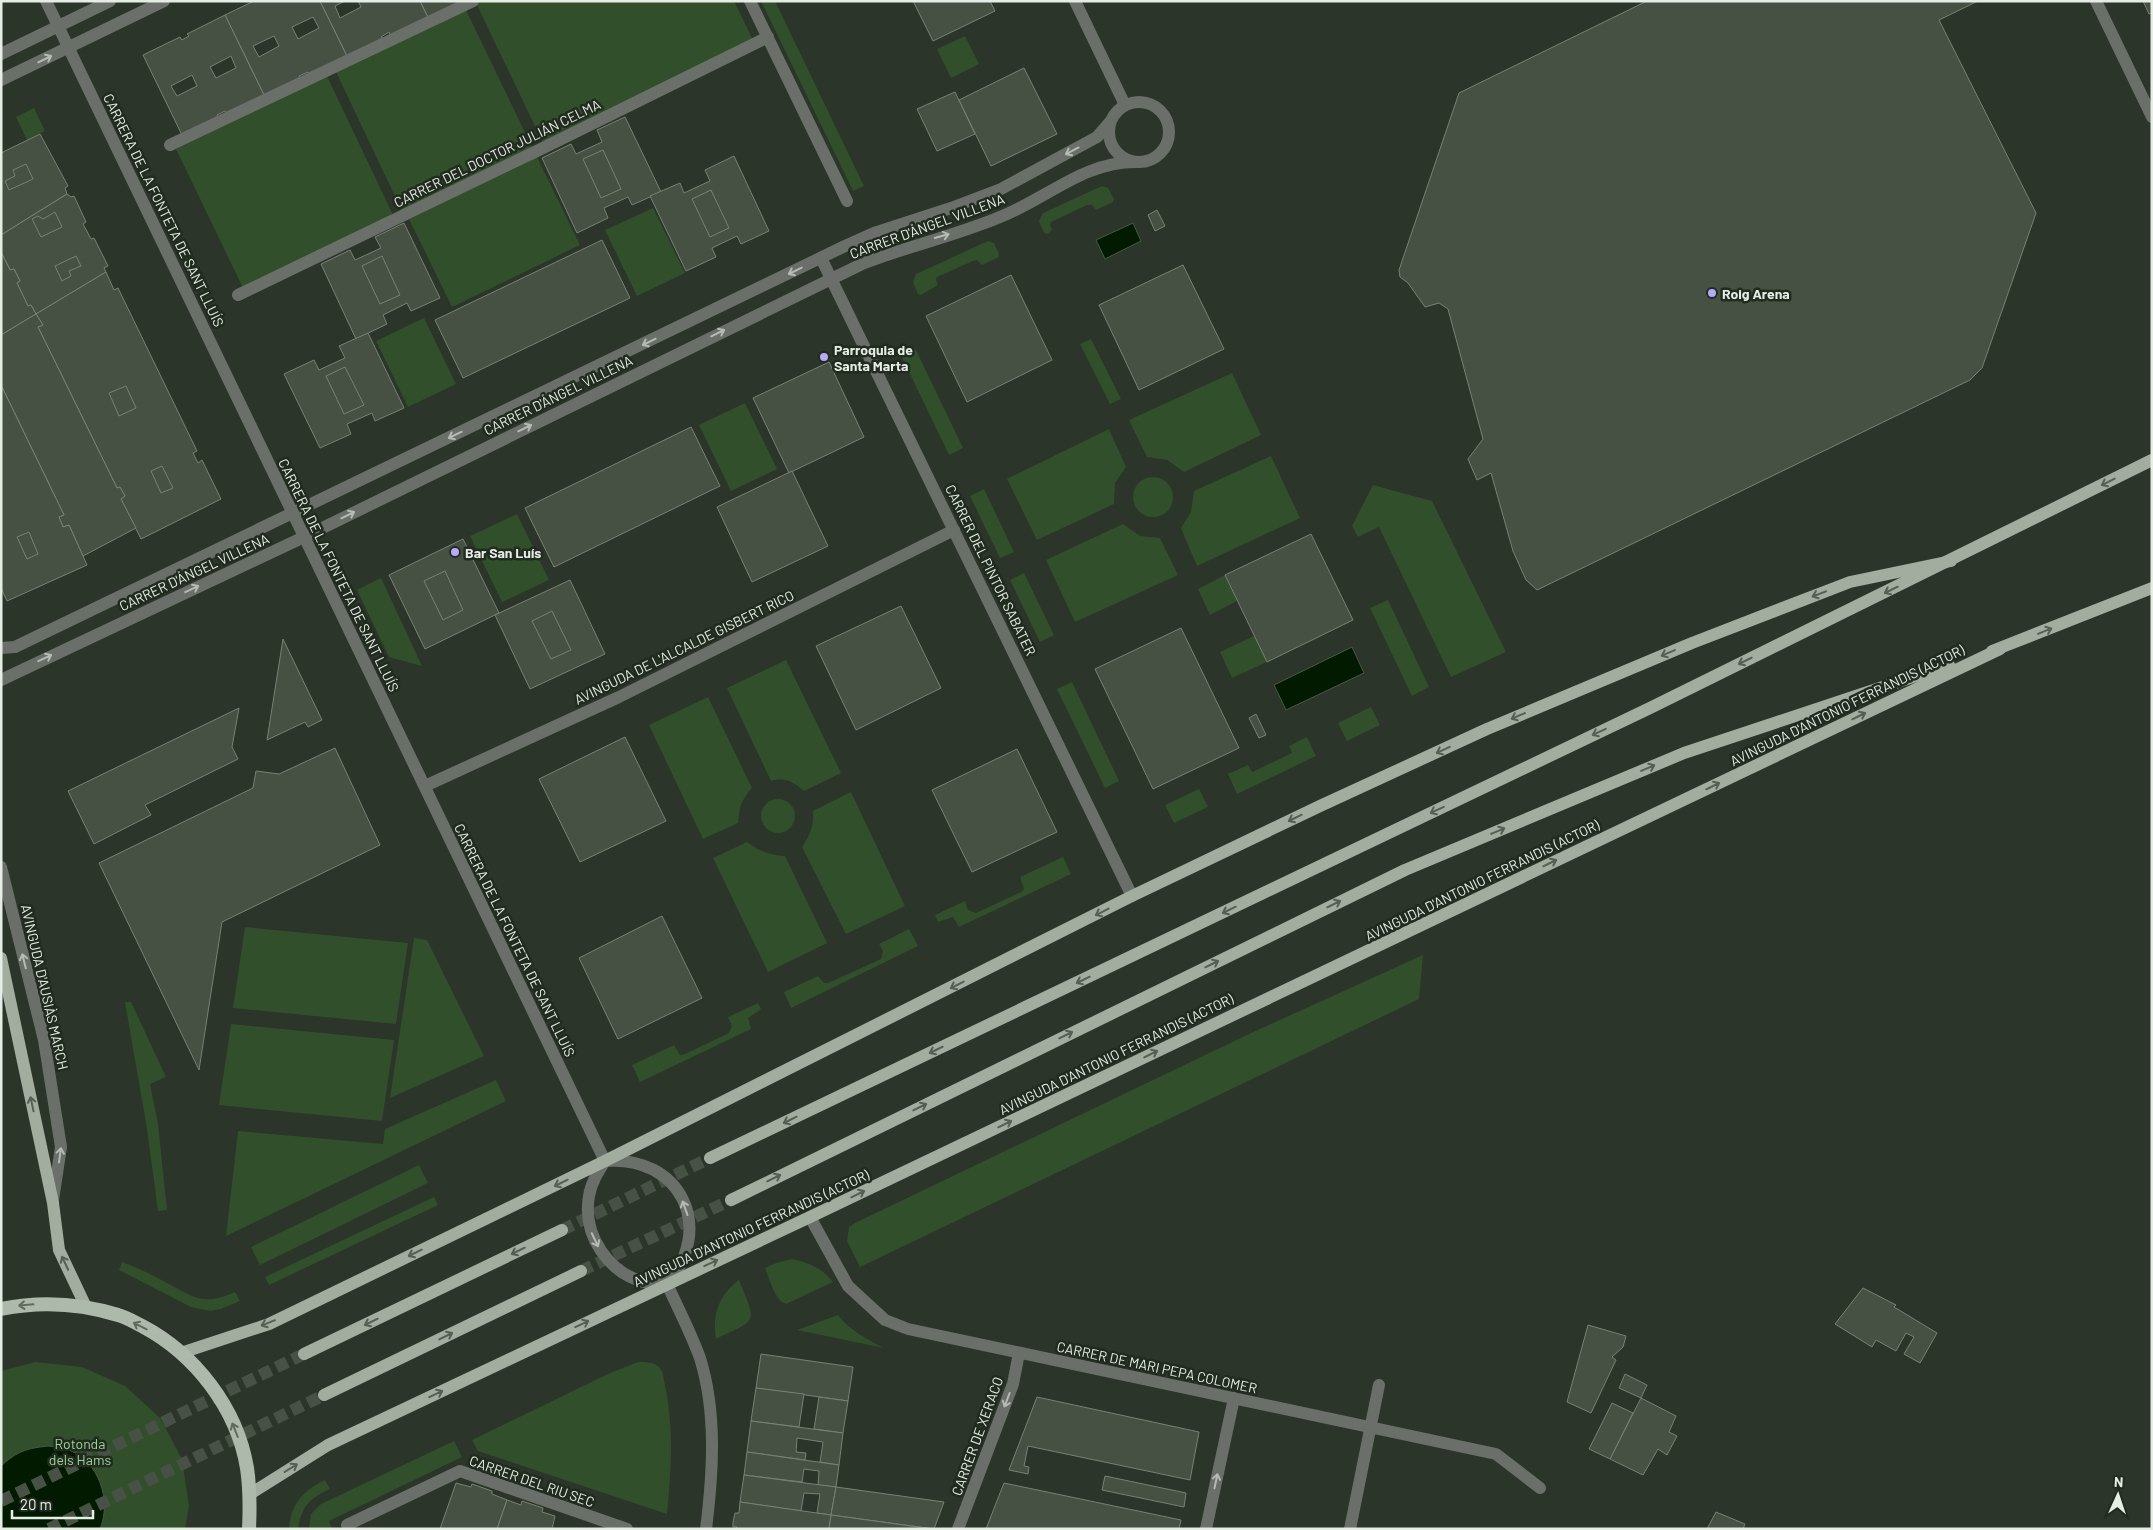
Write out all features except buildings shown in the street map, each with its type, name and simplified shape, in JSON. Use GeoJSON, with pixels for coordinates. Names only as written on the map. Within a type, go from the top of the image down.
{"type":"FeatureCollection","features":[{"type":"Feature","properties":{"kind":"highway"},"geometry":{"type":"LineString","coordinates":[[1,1309],[22,1305],[54,1303],[86,1307],[120,1315],[152,1332],[181,1353],[200,1371],[216,1393],[230,1416],[240,1441],[247,1467],[250,1494],[249,1529]]}},
{"type":"Feature","properties":{"kind":"main road"},"geometry":{"type":"LineString","coordinates":[[710,1158],[1659,704],[2152,460]]}},
{"type":"Feature","properties":{"kind":"main road"},"geometry":{"type":"LineString","coordinates":[[181,1353],[268,1324],[605,1162],[1132,896],[1329,802],[1487,730],[1692,643],[1850,582],[1951,561]]}},
{"type":"Feature","properties":{"kind":"main road","name":"AVINGUDA D'ANTONIO FERRANDIS (ACTOR)"},"geometry":{"type":"LineString","coordinates":[[731,1200],[1405,870],[1684,753],[2000,649],[2152,588]]}},
{"type":"Feature","properties":{"kind":"main road","name":"AVINGUDA D'ANTONIO FERRANDIS (ACTOR)"},"geometry":{"type":"LineString","coordinates":[[250,1494],[328,1445],[2000,649]]}},
{"type":"Feature","properties":{"kind":"main road","name":"AVINGUDA D'AUSIÀS MARCH"},"geometry":{"type":"LineString","coordinates":[[1,958],[53,1203],[59,1250],[86,1307]]}},
{"type":"Feature","properties":{"kind":"main road"},"geometry":{"type":"LineString","coordinates":[[304,1354],[562,1230]]}},
{"type":"Feature","properties":{"kind":"main road"},"geometry":{"type":"LineString","coordinates":[[324,1395],[582,1271]]}},
{"type":"Feature","properties":{"kind":"street","name":"CARRERA DE LA FONTETA DE SANT LLUÍS"},"geometry":{"type":"LineString","coordinates":[[46,1],[605,1162]]}},
{"type":"Feature","properties":{"kind":"street"},"geometry":{"type":"LineString","coordinates":[[1,54],[110,1]]}},
{"type":"Feature","properties":{"kind":"street"},"geometry":{"type":"LineString","coordinates":[[1,80],[164,1]]}},
{"type":"Feature","properties":{"kind":"street"},"geometry":{"type":"LineString","coordinates":[[170,144],[473,1]]}},
{"type":"Feature","properties":{"kind":"street"},"geometry":{"type":"LineString","coordinates":[[750,1],[847,201]]}},
{"type":"Feature","properties":{"kind":"street"},"geometry":{"type":"LineString","coordinates":[[1075,1],[1125,105]]}},
{"type":"Feature","properties":{"kind":"street"},"geometry":{"type":"LineString","coordinates":[[2096,1],[2152,117]]}},
{"type":"Feature","properties":{"kind":"street","name":"CARRER DEL DOCTOR JULIÁN CELMA"},"geometry":{"type":"LineString","coordinates":[[238,295],[532,154],[768,37]]}},
{"type":"Feature","properties":{"kind":"street"},"geometry":{"type":"LineString","coordinates":[[1136,101],[1152,103],[1166,114],[1171,131],[1166,148],[1154,159],[1136,162],[1123,158],[1113,148],[1109,135],[1110,122],[1120,108],[1125,105],[1136,101]]}},
{"type":"Feature","properties":{"kind":"street","name":"CARRER D'ÁNGEL VILLENA"},"geometry":{"type":"LineString","coordinates":[[1,648],[15,647],[874,233],[951,208],[1001,188],[1096,137],[1110,122]]}},
{"type":"Feature","properties":{"kind":"street","name":"CARRER D'ÁNGEL VILLENA"},"geometry":{"type":"LineString","coordinates":[[1,680],[304,537],[831,278],[885,255],[974,227],[1008,213],[1090,170],[1109,164],[1136,162]]}},
{"type":"Feature","properties":{"kind":"street","name":"CARRER DEL PINTOR SABATER"},"geometry":{"type":"LineString","coordinates":[[821,258],[1132,896]]}},
{"type":"Feature","properties":{"kind":"street","name":"AVINGUDA DE L'ALCALDE GISBERT RICO"},"geometry":{"type":"LineString","coordinates":[[424,786],[627,693],[954,530]]}},
{"type":"Feature","properties":{"kind":"street","name":"AVINGUDA D'AUSIÀS MARCH"},"geometry":{"type":"LineString","coordinates":[[1,867],[44,1040],[61,1147],[53,1203]]}},
{"type":"Feature","properties":{"kind":"street"},"geometry":{"type":"LineString","coordinates":[[622,1160],[639,1163],[668,1179],[679,1192],[686,1207],[690,1224],[690,1240],[686,1256],[678,1272],[667,1284],[648,1283],[630,1276],[614,1266],[600,1251],[592,1234],[588,1215],[589,1196],[595,1177],[605,1162],[622,1160]]}},
{"type":"Feature","properties":{"kind":"street","name":"CARRER DE MARI PEPA COLOMER"},"geometry":{"type":"LineString","coordinates":[[810,1217],[848,1286],[885,1320],[908,1329],[1496,1454],[1540,1488]]}},
{"type":"Feature","properties":{"kind":"street"},"geometry":{"type":"LineString","coordinates":[[667,1284],[700,1358],[708,1394],[712,1430],[711,1485],[706,1529]]}},
{"type":"Feature","properties":{"kind":"street","name":"CARRER DE XERACO"},"geometry":{"type":"LineString","coordinates":[[958,1529],[1013,1384],[1019,1353]]}},
{"type":"Feature","properties":{"kind":"street"},"geometry":{"type":"LineString","coordinates":[[1350,1529],[1379,1385]]}},
{"type":"Feature","properties":{"kind":"street"},"geometry":{"type":"LineString","coordinates":[[1206,1529],[1234,1398]]}},
{"type":"Feature","properties":{"kind":"street","name":"CARRER DEL RIU SEC"},"geometry":{"type":"LineString","coordinates":[[347,1525],[460,1471],[627,1529]]}},
{"type":"Feature","properties":{"kind":"green space"},"geometry":{"type":"Polygon","coordinates":[[[481,1],[734,1],[753,40],[543,143],[476,3],[481,1]]]}},
{"type":"Feature","properties":{"kind":"green space"},"geometry":{"type":"Polygon","coordinates":[[[761,1],[775,1],[864,186],[853,191],[761,1]]]}},
{"type":"Feature","properties":{"kind":"green space"},"geometry":{"type":"Polygon","coordinates":[[[466,10],[533,149],[402,211],[336,72],[466,10]]]}},
{"type":"Feature","properties":{"kind":"green space"},"geometry":{"type":"Polygon","coordinates":[[[965,36],[979,64],[951,78],[937,49],[965,36]]]}},
{"type":"Feature","properties":{"kind":"green space"},"geometry":{"type":"Polygon","coordinates":[[[327,76],[393,215],[243,288],[176,149],[327,76]]]}},
{"type":"Feature","properties":{"kind":"green space"},"geometry":{"type":"Polygon","coordinates":[[[34,108],[45,131],[27,140],[16,117],[34,108]]]}},
{"type":"Feature","properties":{"kind":"green space"},"geometry":{"type":"Polygon","coordinates":[[[537,157],[580,245],[452,307],[409,219],[537,157]]]}},
{"type":"Feature","properties":{"kind":"green space"},"geometry":{"type":"Polygon","coordinates":[[[1102,186],[1108,188],[1114,199],[1113,202],[1096,210],[1092,205],[1087,205],[1051,222],[1052,229],[1048,234],[1044,233],[1039,221],[1043,213],[1102,186]]]}},
{"type":"Feature","properties":{"kind":"green space"},"geometry":{"type":"Polygon","coordinates":[[[653,208],[685,273],[637,296],[605,230],[653,208]]]}},
{"type":"Feature","properties":{"kind":"green space"},"geometry":{"type":"Polygon","coordinates":[[[988,241],[994,243],[999,257],[982,265],[977,260],[973,261],[937,277],[938,285],[921,295],[918,294],[913,282],[916,274],[988,241]]]}},
{"type":"Feature","properties":{"kind":"green space"},"geometry":{"type":"Polygon","coordinates":[[[424,318],[456,384],[408,407],[376,341],[424,318]]]}},
{"type":"Feature","properties":{"kind":"green space"},"geometry":{"type":"Polygon","coordinates":[[[1091,339],[1121,399],[1110,404],[1080,344],[1091,339]]]}},
{"type":"Feature","properties":{"kind":"green space"},"geometry":{"type":"Polygon","coordinates":[[[915,348],[963,448],[949,455],[901,355],[915,348]]]}},
{"type":"Feature","properties":{"kind":"green space"},"geometry":{"type":"Polygon","coordinates":[[[1232,373],[1261,435],[1184,472],[1167,460],[1147,457],[1129,420],[1232,373]]]}},
{"type":"Feature","properties":{"kind":"green space"},"geometry":{"type":"Polygon","coordinates":[[[745,403],[777,469],[731,491],[699,425],[745,403]]]}},
{"type":"Feature","properties":{"kind":"green space"},"geometry":{"type":"Polygon","coordinates":[[[1109,429],[1126,467],[1115,483],[1114,504],[1037,540],[1007,479],[1109,429]]]}},
{"type":"Feature","properties":{"kind":"green space"},"geometry":{"type":"Polygon","coordinates":[[[1271,456],[1300,518],[1197,566],[1181,528],[1191,512],[1194,491],[1271,456]]]}},
{"type":"Feature","properties":{"kind":"green space"},"geometry":{"type":"Polygon","coordinates":[[[1153,477],[1167,483],[1173,497],[1167,511],[1153,517],[1139,511],[1133,497],[1139,483],[1153,477]]]}},
{"type":"Feature","properties":{"kind":"green space"},"geometry":{"type":"Polygon","coordinates":[[[1373,485],[1432,501],[1506,652],[1451,677],[1379,527],[1358,537],[1352,526],[1373,485]]]}},
{"type":"Feature","properties":{"kind":"green space"},"geometry":{"type":"Polygon","coordinates":[[[984,489],[1014,552],[1000,558],[970,496],[984,489]]]}},
{"type":"Feature","properties":{"kind":"green space"},"geometry":{"type":"Polygon","coordinates":[[[517,514],[549,580],[502,602],[470,536],[517,514]]]}},
{"type":"Feature","properties":{"kind":"green space"},"geometry":{"type":"Polygon","coordinates":[[[1123,524],[1140,536],[1160,538],[1178,575],[1075,622],[1046,560],[1123,524]]]}},
{"type":"Feature","properties":{"kind":"green space"},"geometry":{"type":"Polygon","coordinates":[[[1024,573],[1054,635],[1040,642],[1010,580],[1024,573]]]}},
{"type":"Feature","properties":{"kind":"green space"},"geometry":{"type":"Polygon","coordinates":[[[1225,575],[1237,601],[1210,615],[1198,589],[1225,575]]]}},
{"type":"Feature","properties":{"kind":"green space"},"geometry":{"type":"Polygon","coordinates":[[[381,578],[422,666],[389,657],[357,590],[381,578]]]}},
{"type":"Feature","properties":{"kind":"green space"},"geometry":{"type":"Polygon","coordinates":[[[1388,600],[1429,687],[1412,696],[1370,608],[1388,600]]]}},
{"type":"Feature","properties":{"kind":"green space"},"geometry":{"type":"Polygon","coordinates":[[[1254,636],[1267,662],[1232,678],[1220,652],[1254,636]]]}},
{"type":"Feature","properties":{"kind":"green space"},"geometry":{"type":"Polygon","coordinates":[[[786,660],[841,773],[804,791],[789,781],[771,781],[727,688],[786,660]]]}},
{"type":"Feature","properties":{"kind":"green space"},"geometry":{"type":"Polygon","coordinates":[[[1072,682],[1119,781],[1105,788],[1057,689],[1072,682]]]}},
{"type":"Feature","properties":{"kind":"green space"},"geometry":{"type":"Polygon","coordinates":[[[708,697],[752,788],[741,804],[738,823],[703,839],[649,725],[708,697]]]}},
{"type":"Feature","properties":{"kind":"green space"},"geometry":{"type":"Polygon","coordinates":[[[1371,707],[1380,725],[1347,741],[1338,723],[1371,707]]]}},
{"type":"Feature","properties":{"kind":"green space"},"geometry":{"type":"Polygon","coordinates":[[[1307,737],[1316,756],[1237,794],[1228,774],[1248,765],[1252,772],[1292,753],[1289,746],[1307,737]]]}},
{"type":"Feature","properties":{"kind":"green space"},"geometry":{"type":"Polygon","coordinates":[[[1199,789],[1208,807],[1174,823],[1165,805],[1199,789]]]}},
{"type":"Feature","properties":{"kind":"green space"},"geometry":{"type":"Polygon","coordinates":[[[851,792],[905,906],[846,934],[802,847],[811,830],[813,811],[851,792]]]}},
{"type":"Feature","properties":{"kind":"green space"},"geometry":{"type":"Polygon","coordinates":[[[778,799],[790,804],[795,816],[790,828],[778,833],[766,828],[761,816],[766,804],[778,799]]]}},
{"type":"Feature","properties":{"kind":"green space"},"geometry":{"type":"Polygon","coordinates":[[[747,842],[764,852],[785,856],[827,943],[768,972],[713,858],[747,842]]]}},
{"type":"Feature","properties":{"kind":"green space"},"geometry":{"type":"Polygon","coordinates":[[[1063,857],[1071,874],[959,927],[953,917],[938,922],[935,915],[965,901],[968,910],[976,913],[1021,892],[1024,889],[1020,877],[1063,857]]]}},
{"type":"Feature","properties":{"kind":"green space"},"geometry":{"type":"Polygon","coordinates":[[[245,927],[408,943],[396,1024],[233,1008],[245,927]]]}},
{"type":"Feature","properties":{"kind":"green space"},"geometry":{"type":"Polygon","coordinates":[[[909,929],[918,946],[791,1008],[784,992],[818,976],[824,983],[828,983],[881,959],[883,951],[879,944],[909,929]]]}},
{"type":"Feature","properties":{"kind":"green space"},"geometry":{"type":"Polygon","coordinates":[[[414,938],[427,940],[484,1056],[390,1098],[414,938]]]}},
{"type":"Feature","properties":{"kind":"green space"},"geometry":{"type":"Polygon","coordinates":[[[1423,955],[1419,999],[860,1267],[847,1241],[849,1227],[855,1223],[1249,1034],[1423,955]]]}},
{"type":"Feature","properties":{"kind":"green space"},"geometry":{"type":"Polygon","coordinates":[[[125,1002],[131,1002],[166,1077],[150,1084],[158,1124],[167,1210],[158,1211],[147,1129],[125,1002]]]}},
{"type":"Feature","properties":{"kind":"green space"},"geometry":{"type":"Polygon","coordinates":[[[758,1003],[761,1009],[748,1018],[751,1029],[640,1082],[632,1065],[674,1045],[680,1055],[685,1054],[729,1033],[732,1026],[728,1017],[758,1003]]]}},
{"type":"Feature","properties":{"kind":"green space"},"geometry":{"type":"Polygon","coordinates":[[[231,1024],[394,1040],[382,1121],[219,1105],[231,1024]]]}},
{"type":"Feature","properties":{"kind":"green space"},"geometry":{"type":"Polygon","coordinates":[[[496,1080],[506,1101],[226,1236],[238,1131],[383,1144],[385,1129],[496,1080]]]}},
{"type":"Feature","properties":{"kind":"green space"},"geometry":{"type":"Polygon","coordinates":[[[419,1165],[428,1183],[260,1265],[251,1247],[419,1165]]]}},
{"type":"Feature","properties":{"kind":"green space"},"geometry":{"type":"Polygon","coordinates":[[[434,1197],[438,1205],[269,1285],[265,1277],[434,1197]]]}},
{"type":"Feature","properties":{"kind":"green space"},"geometry":{"type":"Polygon","coordinates":[[[792,1259],[815,1267],[833,1282],[786,1304],[782,1302],[775,1294],[765,1268],[792,1259]]]}},
{"type":"Feature","properties":{"kind":"green space"},"geometry":{"type":"Polygon","coordinates":[[[122,1262],[193,1296],[215,1299],[235,1292],[240,1301],[221,1309],[210,1311],[191,1307],[119,1270],[122,1262]]]}},
{"type":"Feature","properties":{"kind":"green space"},"geometry":{"type":"Polygon","coordinates":[[[739,1280],[749,1305],[750,1319],[747,1323],[716,1339],[716,1313],[726,1292],[739,1280]]]}},
{"type":"Feature","properties":{"kind":"green space"},"geometry":{"type":"Polygon","coordinates":[[[838,1315],[859,1334],[884,1348],[797,1330],[838,1315]]]}},
{"type":"Feature","properties":{"kind":"green space","name":"Rotonda dels Hams"},"geometry":{"type":"Polygon","coordinates":[[[35,1362],[82,1367],[125,1386],[160,1418],[182,1459],[189,1506],[185,1529],[1,1529],[1,1371],[35,1362]]]}},
{"type":"Feature","properties":{"kind":"green space"},"geometry":{"type":"Polygon","coordinates":[[[638,1362],[653,1363],[660,1368],[666,1390],[671,1437],[671,1467],[667,1514],[478,1451],[472,1440],[610,1373],[638,1362]]]}},
{"type":"Feature","properties":{"kind":"green space"},"geometry":{"type":"Polygon","coordinates":[[[454,1441],[462,1457],[329,1521],[332,1529],[309,1529],[311,1514],[321,1504],[454,1441]]]}},
{"type":"Feature","properties":{"kind":"green space"},"geometry":{"type":"Polygon","coordinates":[[[325,1480],[330,1489],[317,1496],[304,1509],[298,1529],[289,1529],[295,1505],[304,1493],[325,1480]]]}},
{"type":"Feature","properties":{"kind":"shaded area"},"geometry":{"type":"Polygon","coordinates":[[[1133,223],[1141,241],[1105,259],[1096,240],[1133,223]]]}},
{"type":"Feature","properties":{"kind":"shaded area"},"geometry":{"type":"Polygon","coordinates":[[[1352,647],[1364,673],[1286,710],[1274,685],[1352,647]]]}},
{"type":"Feature","properties":{"kind":"shaded area"},"geometry":{"type":"Polygon","coordinates":[[[49,1446],[69,1450],[88,1463],[95,1473],[103,1494],[103,1518],[100,1529],[1,1529],[1,1466],[23,1451],[49,1446]]]}},
{"type":"Feature","properties":{"kind":"tunnel"},"geometry":{"type":"LineString","coordinates":[[562,1230],[710,1158]]}},
{"type":"Feature","properties":{"kind":"tunnel"},"geometry":{"type":"LineString","coordinates":[[581,1271],[731,1200]]}},
{"type":"Feature","properties":{"kind":"tunnel"},"geometry":{"type":"LineString","coordinates":[[1,1501],[304,1354]]}},
{"type":"Feature","properties":{"kind":"tunnel"},"geometry":{"type":"LineString","coordinates":[[49,1529],[324,1395]]}},
{"type":"Feature","properties":{"kind":"place","name":"Roig Arena"},"geometry":{"type":"Point","coordinates":[1712,293]}},
{"type":"Feature","properties":{"kind":"place","name":"Parroquia de Santa Marta"},"geometry":{"type":"Point","coordinates":[824,357]}},
{"type":"Feature","properties":{"kind":"place","name":"Bar San Luís"},"geometry":{"type":"Point","coordinates":[455,552]}}]}
